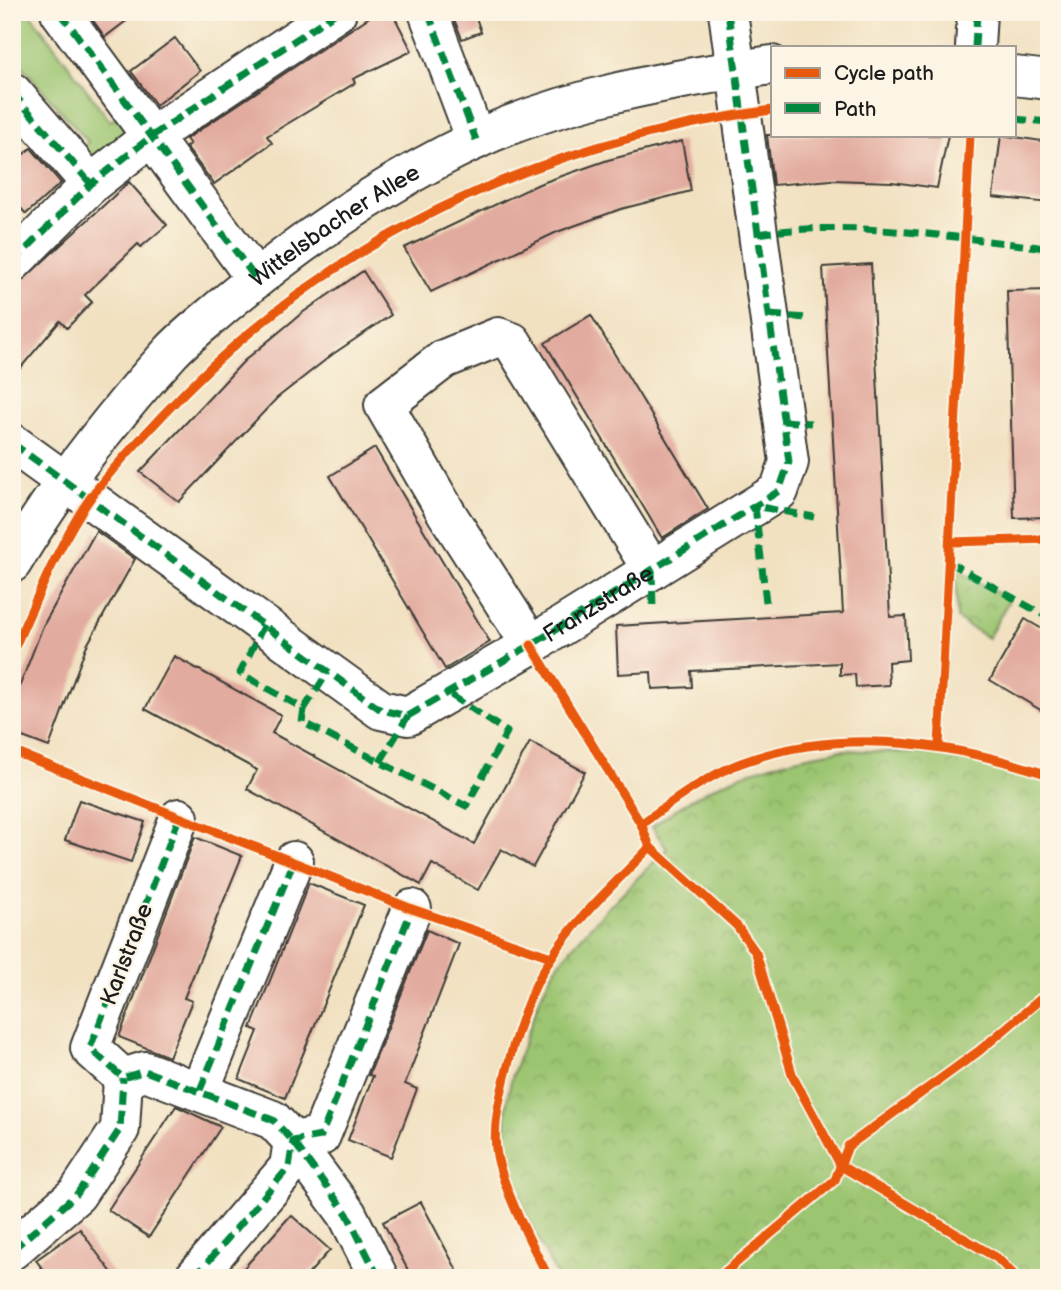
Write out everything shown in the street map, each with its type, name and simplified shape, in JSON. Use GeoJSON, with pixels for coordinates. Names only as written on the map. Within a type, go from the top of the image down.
{"type":"FeatureCollection","features":[{"type":"Feature","properties":{"kind":"street"},"geometry":{"type":"LineString","coordinates":[[60,12],[256,279]]}},
{"type":"Feature","properties":{"kind":"street"},"geometry":{"type":"LineString","coordinates":[[12,263],[91,184],[152,136],[337,12]]}},
{"type":"Feature","properties":{"kind":"street"},"geometry":{"type":"LineString","coordinates":[[428,12],[476,140]]}},
{"type":"Feature","properties":{"kind":"street","name":"Franzstraße"},"geometry":{"type":"LineString","coordinates":[[12,443],[381,710],[408,716],[531,645],[779,491],[789,462],[755,68],[728,12]]}},
{"type":"Feature","properties":{"kind":"street"},"geometry":{"type":"LineString","coordinates":[[975,46],[977,12]]}},
{"type":"Feature","properties":{"kind":"street","name":"Wittelsbacher Allee"},"geometry":{"type":"LineString","coordinates":[[12,563],[65,479],[173,350],[256,279],[373,197],[476,140],[571,106],[669,81],[755,68]]}},
{"type":"Feature","properties":{"kind":"street"},"geometry":{"type":"LineString","coordinates":[[1016,76],[1049,80]]}},
{"type":"Feature","properties":{"kind":"street"},"geometry":{"type":"LineString","coordinates":[[12,92],[91,184]]}},
{"type":"Feature","properties":{"kind":"street"},"geometry":{"type":"LineString","coordinates":[[531,645],[447,514],[384,405],[444,359],[498,337],[512,342],[652,569]]}},
{"type":"Feature","properties":{"kind":"street","name":"Karlstraße"},"geometry":{"type":"LineString","coordinates":[[122,1078],[90,1048],[179,818]]}},
{"type":"Feature","properties":{"kind":"street"},"geometry":{"type":"LineString","coordinates":[[200,1090],[294,861]]}},
{"type":"Feature","properties":{"kind":"street"},"geometry":{"type":"LineString","coordinates":[[293,1141],[321,1136],[412,909]]}},
{"type":"Feature","properties":{"kind":"street"},"geometry":{"type":"LineString","coordinates":[[12,1250],[77,1194],[120,1129],[122,1078],[145,1071],[272,1120],[293,1141],[347,1214],[379,1278]]}},
{"type":"Feature","properties":{"kind":"street"},"geometry":{"type":"LineString","coordinates":[[194,1278],[289,1167],[293,1141]]}},
{"type":"Feature","properties":{"kind":"street"},"geometry":{"type":"LineString","coordinates":[[12,1267],[21,1278]]}},
{"type":"Feature","properties":{"kind":"green space"},"geometry":{"type":"Polygon","coordinates":[[[12,12],[29,12],[110,121],[120,115],[126,130],[122,142],[107,157],[77,153],[88,142],[12,55],[12,12]]]}},
{"type":"Feature","properties":{"kind":"green space"},"geometry":{"type":"Polygon","coordinates":[[[956,569],[1009,600],[988,638],[957,619],[956,569]]]}},
{"type":"Feature","properties":{"kind":"green space"},"geometry":{"type":"Polygon","coordinates":[[[842,750],[938,754],[1000,766],[1049,781],[1049,1278],[558,1278],[521,1198],[506,1134],[511,1080],[550,977],[585,932],[667,849],[652,827],[696,797],[741,775],[789,760],[842,750]]]}},
{"type":"Feature","properties":{"kind":"building"},"geometry":{"type":"Polygon","coordinates":[[[87,12],[138,12],[105,37],[87,12]]]}},
{"type":"Feature","properties":{"kind":"building"},"geometry":{"type":"Polygon","coordinates":[[[377,12],[392,12],[412,51],[353,79],[355,83],[267,136],[272,143],[214,184],[186,147],[190,144],[186,139],[377,12]]]}},
{"type":"Feature","properties":{"kind":"building"},"geometry":{"type":"Polygon","coordinates":[[[451,12],[474,12],[481,32],[462,39],[451,12]]]}},
{"type":"Feature","properties":{"kind":"building"},"geometry":{"type":"Polygon","coordinates":[[[175,38],[200,71],[156,105],[131,71],[175,38]]]}},
{"type":"Feature","properties":{"kind":"building"},"geometry":{"type":"Polygon","coordinates":[[[767,135],[948,136],[937,188],[892,182],[832,180],[773,185],[767,135]]]}},
{"type":"Feature","properties":{"kind":"building"},"geometry":{"type":"Polygon","coordinates":[[[1001,136],[1049,142],[1049,203],[993,197],[1001,136]]]}},
{"type":"Feature","properties":{"kind":"building"},"geometry":{"type":"Polygon","coordinates":[[[682,141],[691,191],[621,209],[557,232],[431,292],[404,248],[539,184],[608,160],[682,141]]]}},
{"type":"Feature","properties":{"kind":"building"},"geometry":{"type":"Polygon","coordinates":[[[31,148],[61,183],[26,214],[12,198],[12,164],[31,148]]]}},
{"type":"Feature","properties":{"kind":"building"},"geometry":{"type":"Polygon","coordinates":[[[129,182],[167,225],[141,247],[138,244],[85,295],[92,302],[67,328],[60,321],[12,378],[12,290],[129,182]]]}},
{"type":"Feature","properties":{"kind":"building"},"geometry":{"type":"Polygon","coordinates":[[[871,264],[890,617],[906,616],[908,660],[888,662],[889,685],[856,687],[855,674],[840,675],[840,663],[691,671],[692,687],[652,689],[651,672],[618,674],[616,626],[843,613],[823,267],[871,264]]]}},
{"type":"Feature","properties":{"kind":"building"},"geometry":{"type":"Polygon","coordinates":[[[363,271],[391,315],[333,354],[277,398],[179,502],[140,472],[244,361],[302,313],[363,271]]]}},
{"type":"Feature","properties":{"kind":"building"},"geometry":{"type":"Polygon","coordinates":[[[1049,290],[1049,517],[1014,518],[1007,291],[1049,290]]]}},
{"type":"Feature","properties":{"kind":"building"},"geometry":{"type":"Polygon","coordinates":[[[591,315],[708,509],[662,538],[545,343],[591,315]]]}},
{"type":"Feature","properties":{"kind":"building"},"geometry":{"type":"Polygon","coordinates":[[[375,448],[490,642],[445,669],[330,476],[375,448]]]}},
{"type":"Feature","properties":{"kind":"building"},"geometry":{"type":"Polygon","coordinates":[[[96,531],[135,559],[86,647],[49,747],[12,733],[12,706],[43,626],[96,531]]]}},
{"type":"Feature","properties":{"kind":"building"},"geometry":{"type":"Polygon","coordinates":[[[1025,619],[1049,633],[1049,715],[990,680],[1025,619]]]}},
{"type":"Feature","properties":{"kind":"building"},"geometry":{"type":"Polygon","coordinates":[[[174,656],[281,715],[272,733],[474,844],[530,742],[585,772],[533,867],[501,849],[478,890],[432,864],[421,885],[247,789],[257,770],[145,709],[174,656]]]}},
{"type":"Feature","properties":{"kind":"building"},"geometry":{"type":"Polygon","coordinates":[[[79,800],[145,822],[131,862],[65,840],[79,800]]]}},
{"type":"Feature","properties":{"kind":"building"},"geometry":{"type":"Polygon","coordinates":[[[195,837],[242,856],[184,998],[192,1001],[169,1057],[119,1037],[195,837]]]}},
{"type":"Feature","properties":{"kind":"building"},"geometry":{"type":"Polygon","coordinates":[[[309,883],[364,905],[285,1098],[239,1079],[258,1031],[251,1028],[309,883]]]}},
{"type":"Feature","properties":{"kind":"building"},"geometry":{"type":"Polygon","coordinates":[[[427,930],[459,944],[405,1084],[417,1089],[391,1157],[348,1140],[373,1076],[369,1075],[427,930]]]}},
{"type":"Feature","properties":{"kind":"building"},"geometry":{"type":"Polygon","coordinates":[[[176,1106],[221,1127],[149,1237],[108,1210],[176,1106]]]}},
{"type":"Feature","properties":{"kind":"building"},"geometry":{"type":"Polygon","coordinates":[[[421,1202],[461,1278],[412,1278],[383,1222],[421,1202]]]}},
{"type":"Feature","properties":{"kind":"building"},"geometry":{"type":"Polygon","coordinates":[[[291,1215],[330,1250],[305,1278],[235,1278],[291,1215]]]}},
{"type":"Feature","properties":{"kind":"building"},"geometry":{"type":"Polygon","coordinates":[[[80,1229],[116,1278],[49,1278],[36,1260],[80,1229]]]}},
{"type":"Feature","properties":{"kind":"marked path"},"geometry":{"type":"LineString","coordinates":[[60,12],[256,279]]}},
{"type":"Feature","properties":{"kind":"marked path"},"geometry":{"type":"LineString","coordinates":[[12,263],[91,184],[152,136],[337,12]]}},
{"type":"Feature","properties":{"kind":"marked path"},"geometry":{"type":"LineString","coordinates":[[428,12],[476,140]]}},
{"type":"Feature","properties":{"kind":"marked path"},"geometry":{"type":"LineString","coordinates":[[12,443],[381,710],[408,716],[531,645],[779,491],[789,462],[728,12]]}},
{"type":"Feature","properties":{"kind":"marked path"},"geometry":{"type":"LineString","coordinates":[[975,46],[977,12]]}},
{"type":"Feature","properties":{"kind":"marked path"},"geometry":{"type":"LineString","coordinates":[[12,92],[91,184]]}},
{"type":"Feature","properties":{"kind":"marked path"},"geometry":{"type":"LineString","coordinates":[[1016,119],[1049,122]]}},
{"type":"Feature","properties":{"kind":"marked path"},"geometry":{"type":"LineString","coordinates":[[758,234],[830,228],[867,229],[1049,248]]}},
{"type":"Feature","properties":{"kind":"marked path"},"geometry":{"type":"LineString","coordinates":[[769,315],[807,318]]}},
{"type":"Feature","properties":{"kind":"marked path"},"geometry":{"type":"LineString","coordinates":[[783,421],[811,423]]}},
{"type":"Feature","properties":{"kind":"marked path"},"geometry":{"type":"LineString","coordinates":[[766,602],[755,506],[814,517]]}},
{"type":"Feature","properties":{"kind":"marked path"},"geometry":{"type":"LineString","coordinates":[[949,562],[1049,618]]}},
{"type":"Feature","properties":{"kind":"marked path"},"geometry":{"type":"LineString","coordinates":[[652,570],[653,609]]}},
{"type":"Feature","properties":{"kind":"marked path"},"geometry":{"type":"LineString","coordinates":[[264,625],[240,673],[304,709],[302,722],[466,806],[507,732],[448,693]]}},
{"type":"Feature","properties":{"kind":"marked path"},"geometry":{"type":"LineString","coordinates":[[304,709],[328,672]]}},
{"type":"Feature","properties":{"kind":"marked path"},"geometry":{"type":"LineString","coordinates":[[380,762],[408,716]]}},
{"type":"Feature","properties":{"kind":"marked path"},"geometry":{"type":"LineString","coordinates":[[179,818],[90,1048],[123,1078],[145,1071],[273,1120],[293,1141],[347,1214],[379,1278]]}},
{"type":"Feature","properties":{"kind":"marked path"},"geometry":{"type":"LineString","coordinates":[[200,1090],[294,861]]}},
{"type":"Feature","properties":{"kind":"marked path"},"geometry":{"type":"LineString","coordinates":[[194,1278],[289,1167],[293,1141],[321,1136],[412,909]]}},
{"type":"Feature","properties":{"kind":"marked path"},"geometry":{"type":"LineString","coordinates":[[12,1250],[77,1194],[120,1129],[123,1078]]}},
{"type":"Feature","properties":{"kind":"marked path"},"geometry":{"type":"LineString","coordinates":[[12,1267],[21,1278]]}},
{"type":"Feature","properties":{"kind":"cycle path"},"geometry":{"type":"LineString","coordinates":[[12,653],[58,552],[99,486],[161,417],[225,354],[292,299],[364,251],[439,209],[518,175],[600,147],[684,125],[771,110]]}},
{"type":"Feature","properties":{"kind":"cycle path"},"geometry":{"type":"LineString","coordinates":[[939,746],[970,136]]}},
{"type":"Feature","properties":{"kind":"cycle path"},"geometry":{"type":"LineString","coordinates":[[951,542],[1049,539]]}},
{"type":"Feature","properties":{"kind":"cycle path"},"geometry":{"type":"LineString","coordinates":[[531,645],[641,824]]}},
{"type":"Feature","properties":{"kind":"cycle path"},"geometry":{"type":"LineString","coordinates":[[549,1278],[519,1218],[501,1170],[495,1136],[499,1106],[518,1031],[543,971],[573,928],[650,847],[641,824],[728,768],[779,752],[817,745],[856,742],[934,747],[1011,763],[1049,775]]}},
{"type":"Feature","properties":{"kind":"cycle path"},"geometry":{"type":"LineString","coordinates":[[12,751],[412,909],[551,957]]}},
{"type":"Feature","properties":{"kind":"cycle path"},"geometry":{"type":"LineString","coordinates":[[650,847],[737,926],[756,953],[793,1077],[841,1166],[997,1258],[1017,1278]]}},
{"type":"Feature","properties":{"kind":"cycle path"},"geometry":{"type":"LineString","coordinates":[[718,1278],[835,1180],[848,1146],[979,1051],[1049,992]]}}]}
